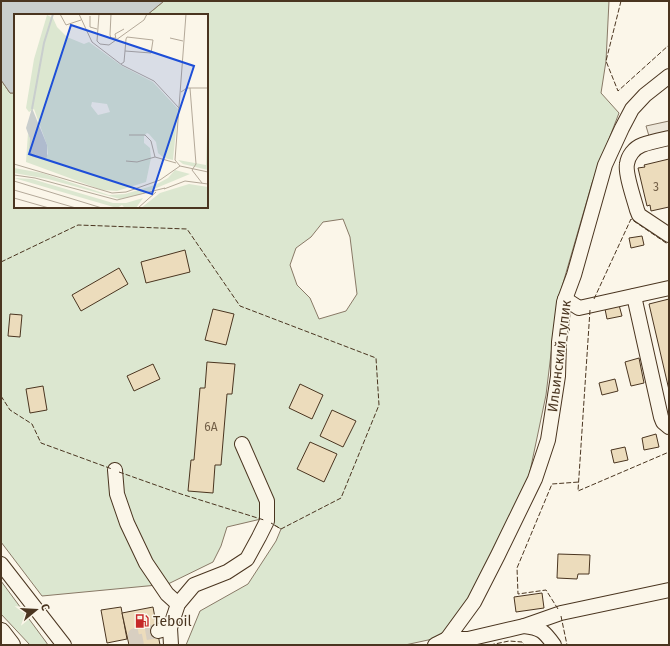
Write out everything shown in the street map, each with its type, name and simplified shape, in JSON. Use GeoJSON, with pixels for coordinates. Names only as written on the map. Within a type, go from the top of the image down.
{"type":"FeatureCollection","features":[{"type":"Feature","properties":{"kind":"main road"},"geometry":{"type":"LineString","coordinates":[[1,632],[11,645]]}},
{"type":"Feature","properties":{"kind":"street","name":"Ильинский тупик"},"geometry":{"type":"LineString","coordinates":[[441,642],[474,602],[535,479],[548,440],[558,376],[559,342],[564,302],[574,275],[605,165],[632,109],[645,95],[669,76]]}},
{"type":"Feature","properties":{"kind":"street"},"geometry":{"type":"LineString","coordinates":[[669,138],[647,143],[637,148],[628,159],[626,169],[639,215],[669,235]]}},
{"type":"Feature","properties":{"kind":"street"},"geometry":{"type":"LineString","coordinates":[[565,299],[579,308],[669,288]]}},
{"type":"Feature","properties":{"kind":"street"},"geometry":{"type":"LineString","coordinates":[[634,296],[661,417],[663,422],[669,427]]}},
{"type":"Feature","properties":{"kind":"street"},"geometry":{"type":"LineString","coordinates":[[171,645],[164,630],[178,604],[194,585],[227,572],[247,559],[260,537],[267,521],[267,501],[242,444]]}},
{"type":"Feature","properties":{"kind":"street"},"geometry":{"type":"LineString","coordinates":[[115,470],[117,494],[130,530],[146,563],[167,594],[178,604]]}},
{"type":"Feature","properties":{"kind":"street"},"geometry":{"type":"LineString","coordinates":[[1,564],[64,645]]}},
{"type":"Feature","properties":{"kind":"street"},"geometry":{"type":"LineString","coordinates":[[441,642],[468,639],[524,626],[561,613],[669,590]]}},
{"type":"Feature","properties":{"kind":"street"},"geometry":{"type":"LineString","coordinates":[[524,626],[535,627],[545,633],[554,645]]}},
{"type":"Feature","properties":{"kind":"green space"},"geometry":{"type":"Polygon","coordinates":[[[164,1],[609,1],[606,61],[601,93],[619,113],[592,183],[557,304],[546,395],[529,476],[465,609],[442,637],[405,645],[186,645],[200,611],[248,584],[276,541],[281,529],[261,519],[227,527],[221,546],[213,562],[168,584],[42,596],[1,542],[1,80],[10,93],[14,93],[14,208],[208,208],[208,14],[148,14],[164,1]],[[343,219],[323,222],[311,237],[296,248],[290,265],[297,285],[310,298],[319,319],[346,311],[357,294],[350,237],[343,219]]]}},
{"type":"Feature","properties":{"kind":"green space"},"geometry":{"type":"Polygon","coordinates":[[[1,581],[48,645],[30,645],[1,614],[1,581]]]}},
{"type":"Feature","properties":{"kind":"shaded area"},"geometry":{"type":"Polygon","coordinates":[[[1,1],[164,1],[148,14],[14,14],[14,93],[10,93],[1,80],[1,1]]]}},
{"type":"Feature","properties":{"kind":"shaded area"},"geometry":{"type":"Polygon","coordinates":[[[669,121],[669,131],[649,136],[646,126],[669,121]]]}},
{"type":"Feature","properties":{"kind":"building"},"geometry":{"type":"Polygon","coordinates":[[[669,159],[669,207],[651,211],[650,205],[647,206],[638,168],[645,167],[644,165],[669,159]]]}},
{"type":"Feature","properties":{"kind":"building"},"geometry":{"type":"Polygon","coordinates":[[[642,236],[644,245],[631,248],[629,238],[642,236]]]}},
{"type":"Feature","properties":{"kind":"building"},"geometry":{"type":"Polygon","coordinates":[[[185,250],[190,272],[146,283],[141,262],[185,250]]]}},
{"type":"Feature","properties":{"kind":"building"},"geometry":{"type":"Polygon","coordinates":[[[119,268],[128,284],[81,311],[72,295],[119,268]]]}},
{"type":"Feature","properties":{"kind":"building"},"geometry":{"type":"Polygon","coordinates":[[[669,299],[669,390],[649,304],[669,299]]]}},
{"type":"Feature","properties":{"kind":"building"},"geometry":{"type":"Polygon","coordinates":[[[619,305],[622,316],[607,319],[605,309],[619,305]]]}},
{"type":"Feature","properties":{"kind":"building"},"geometry":{"type":"Polygon","coordinates":[[[213,309],[234,314],[226,345],[205,340],[213,309]]]}},
{"type":"Feature","properties":{"kind":"building"},"geometry":{"type":"Polygon","coordinates":[[[10,314],[22,315],[20,337],[8,336],[10,314]]]}},
{"type":"Feature","properties":{"kind":"building"},"geometry":{"type":"Polygon","coordinates":[[[639,358],[644,383],[631,386],[625,362],[639,358]]]}},
{"type":"Feature","properties":{"kind":"building"},"geometry":{"type":"Polygon","coordinates":[[[207,362],[235,364],[232,394],[227,394],[221,465],[215,465],[213,493],[188,491],[191,460],[194,460],[200,388],[205,388],[207,362]]]}},
{"type":"Feature","properties":{"kind":"building"},"geometry":{"type":"Polygon","coordinates":[[[153,364],[160,379],[134,391],[127,376],[153,364]]]}},
{"type":"Feature","properties":{"kind":"building"},"geometry":{"type":"Polygon","coordinates":[[[615,379],[618,391],[602,395],[599,383],[615,379]]]}},
{"type":"Feature","properties":{"kind":"building"},"geometry":{"type":"Polygon","coordinates":[[[300,384],[323,395],[312,419],[289,408],[300,384]]]}},
{"type":"Feature","properties":{"kind":"building"},"geometry":{"type":"Polygon","coordinates":[[[43,386],[47,410],[30,413],[26,389],[43,386]]]}},
{"type":"Feature","properties":{"kind":"building"},"geometry":{"type":"Polygon","coordinates":[[[332,410],[356,421],[343,447],[320,436],[332,410]]]}},
{"type":"Feature","properties":{"kind":"building"},"geometry":{"type":"Polygon","coordinates":[[[656,434],[659,447],[644,450],[642,438],[656,434]]]}},
{"type":"Feature","properties":{"kind":"building"},"geometry":{"type":"Polygon","coordinates":[[[310,442],[337,454],[324,482],[297,469],[310,442]]]}},
{"type":"Feature","properties":{"kind":"building"},"geometry":{"type":"Polygon","coordinates":[[[625,447],[628,460],[614,463],[611,450],[625,447]]]}},
{"type":"Feature","properties":{"kind":"building"},"geometry":{"type":"Polygon","coordinates":[[[558,554],[590,555],[589,574],[578,574],[577,579],[557,578],[558,554]]]}},
{"type":"Feature","properties":{"kind":"building"},"geometry":{"type":"Polygon","coordinates":[[[542,593],[544,608],[516,612],[514,597],[542,593]]]}},
{"type":"Feature","properties":{"kind":"building"},"geometry":{"type":"Polygon","coordinates":[[[121,607],[127,639],[107,643],[101,610],[121,607]]]}},
{"type":"Feature","properties":{"kind":"building"},"geometry":{"type":"Polygon","coordinates":[[[153,607],[160,645],[129,645],[122,613],[153,607]]]}},
{"type":"Feature","properties":{"kind":"tunnel"},"geometry":{"type":"LineString","coordinates":[[137,645],[135,635],[158,631]]}},
{"type":"Feature","properties":{"kind":"fence"},"geometry":{"type":"LineString","coordinates":[[621,1],[606,61],[618,91],[669,45]]}},
{"type":"Feature","properties":{"kind":"fence"},"geometry":{"type":"LineString","coordinates":[[594,299],[631,219],[669,245]]}},
{"type":"Feature","properties":{"kind":"fence"},"geometry":{"type":"LineString","coordinates":[[1,262],[78,225],[187,229],[240,306],[376,358],[379,405],[341,498],[281,529],[271,523]]}},
{"type":"Feature","properties":{"kind":"fence"},"geometry":{"type":"LineString","coordinates":[[590,310],[578,491],[669,452]]}},
{"type":"Feature","properties":{"kind":"fence"},"geometry":{"type":"LineString","coordinates":[[1,396],[10,410],[32,424],[41,443],[112,469]]}},
{"type":"Feature","properties":{"kind":"fence"},"geometry":{"type":"LineString","coordinates":[[119,472],[181,494],[264,520]]}},
{"type":"Feature","properties":{"kind":"fence"},"geometry":{"type":"LineString","coordinates":[[558,609],[546,590],[518,594],[517,568],[552,484],[579,482]]}},
{"type":"Feature","properties":{"kind":"fence"},"geometry":{"type":"LineString","coordinates":[[561,616],[567,645]]}},
{"type":"Feature","properties":{"kind":"fence"},"geometry":{"type":"LineString","coordinates":[[490,645],[509,641],[522,642],[525,645]]}},
{"type":"Feature","properties":{"kind":"place","name":"Teboil"},"geometry":{"type":"Point","coordinates":[142,621]}}]}
